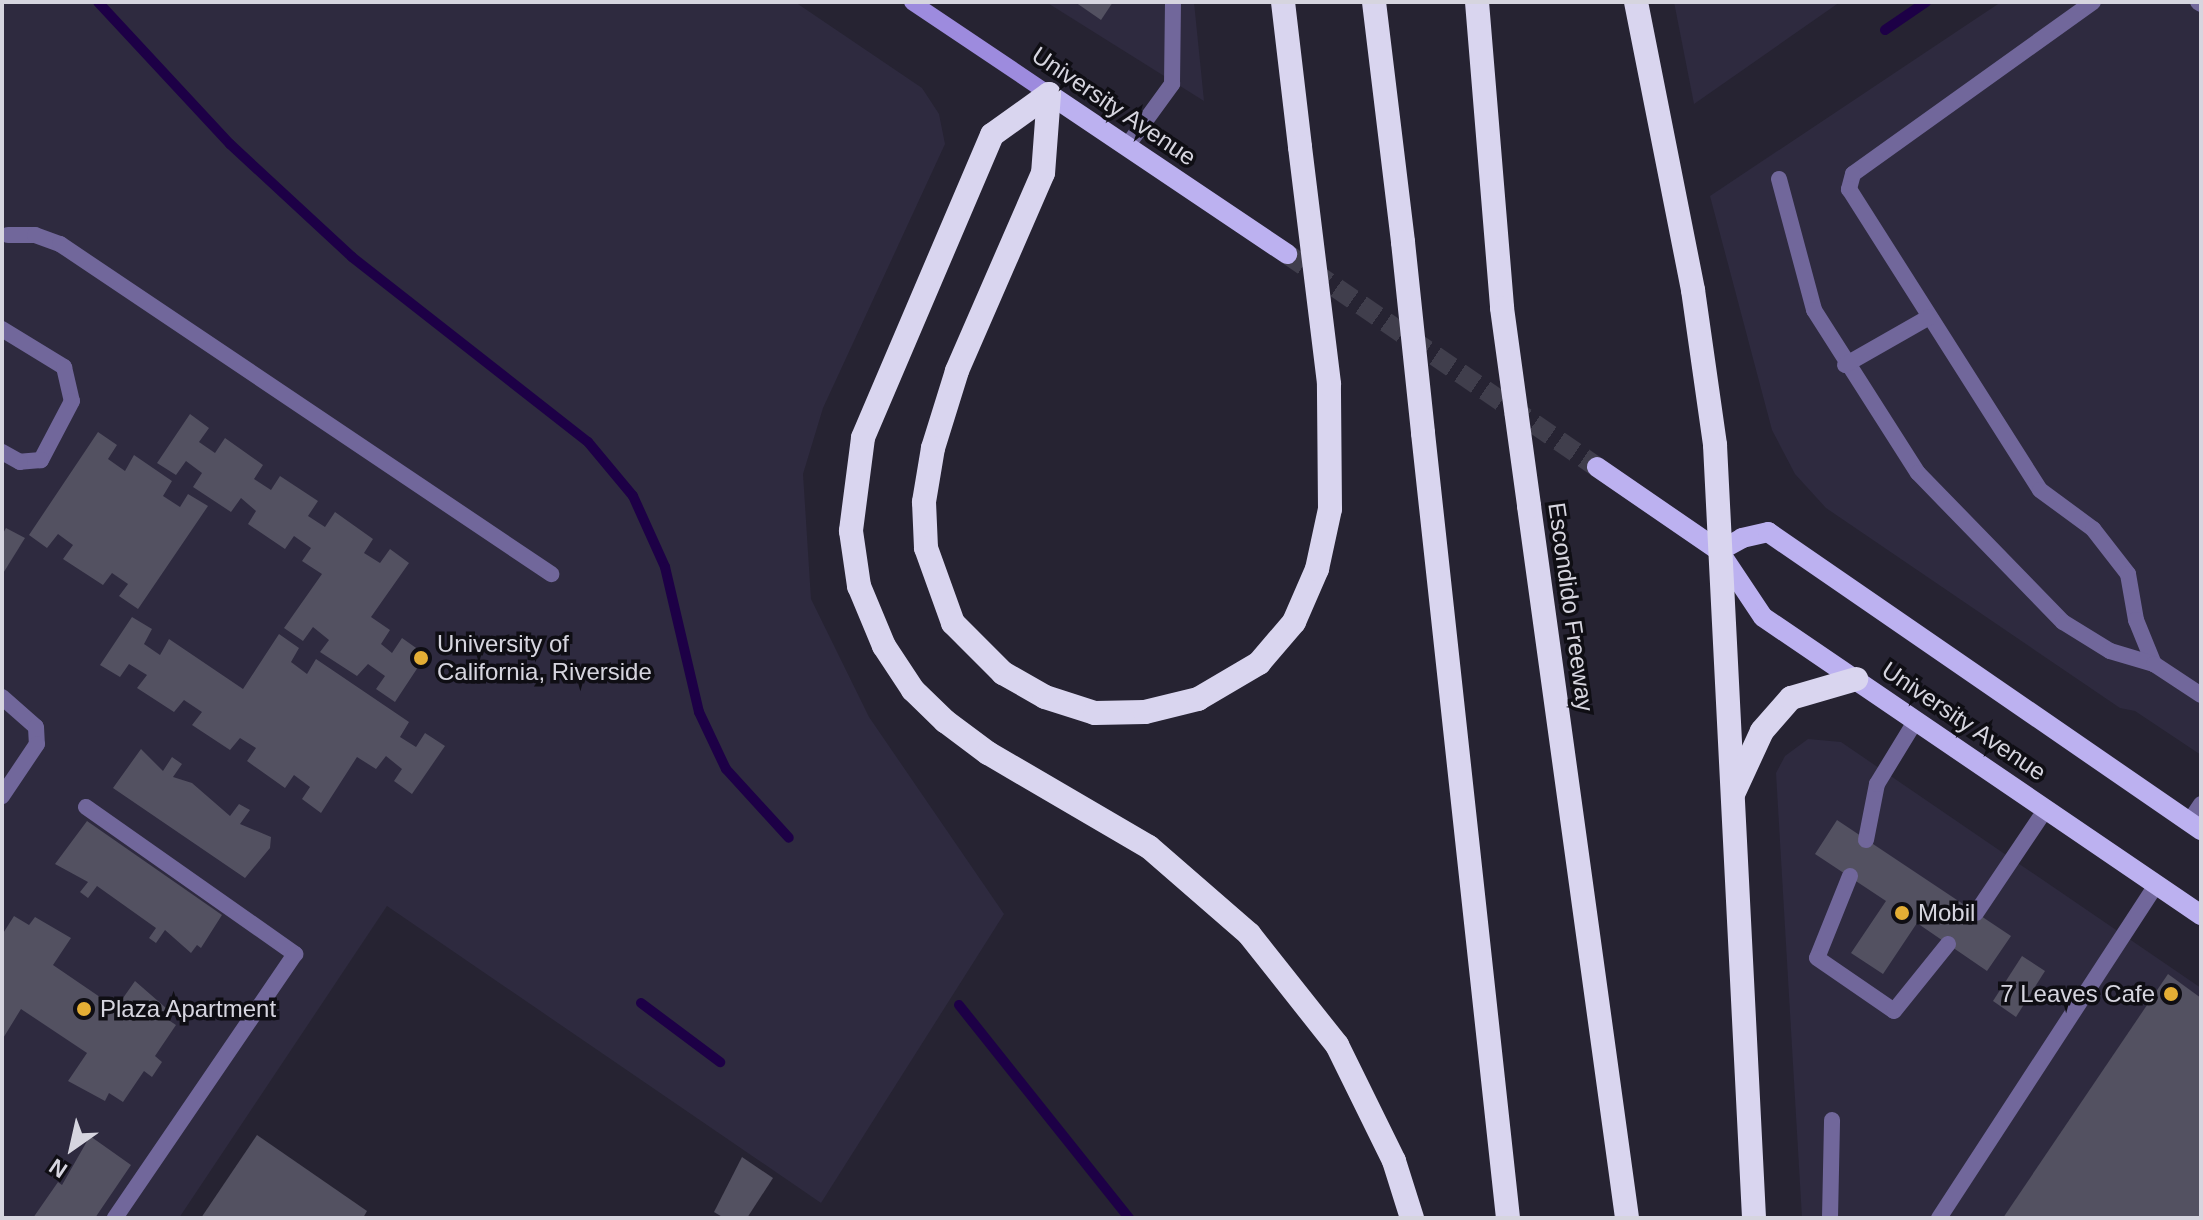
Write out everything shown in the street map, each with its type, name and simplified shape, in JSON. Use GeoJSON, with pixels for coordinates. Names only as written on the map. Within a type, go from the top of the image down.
{"type":"FeatureCollection","features":[{"type":"Feature","properties":{"kind":"highway"},"geometry":{"type":"LineString","coordinates":[[1049,94],[1043,173],[957,371],[933,448],[924,502],[926,548],[953,623],[1003,673],[1045,697],[1095,713],[1145,712],[1198,699],[1259,663],[1294,622],[1317,569],[1330,509],[1329,384],[1283,2]]}},
{"type":"Feature","properties":{"kind":"highway"},"geometry":{"type":"LineString","coordinates":[[1374,2],[1403,242],[1508,1218]]}},
{"type":"Feature","properties":{"kind":"highway","name":"Escondido Freeway"},"geometry":{"type":"LineString","coordinates":[[1477,2],[1502,308],[1627,1218]]}},
{"type":"Feature","properties":{"kind":"highway"},"geometry":{"type":"LineString","coordinates":[[1636,2],[1693,290],[1715,445],[1754,1218]]}},
{"type":"Feature","properties":{"kind":"highway"},"geometry":{"type":"LineString","coordinates":[[1049,94],[992,135],[863,438],[851,531],[859,586],[891,657],[913,690],[945,721],[988,753],[1149,847],[1249,934],[1337,1045],[1394,1161],[1412,1218]]}},
{"type":"Feature","properties":{"kind":"highway"},"geometry":{"type":"LineString","coordinates":[[1733,794],[1762,731],[1791,698],[1856,679]]}},
{"type":"Feature","properties":{"kind":"main road","name":"University Avenue"},"geometry":{"type":"LineString","coordinates":[[1049,94],[1287,254]]}},
{"type":"Feature","properties":{"kind":"main road","name":"University Avenue"},"geometry":{"type":"LineString","coordinates":[[1597,467],[1719,551],[1763,617],[2201,915]]}},
{"type":"Feature","properties":{"kind":"main road","name":"University Avenue"},"geometry":{"type":"LineString","coordinates":[[1719,551],[1768,532],[2195,826]]}},
{"type":"Feature","properties":{"kind":"street","name":"University Avenue"},"geometry":{"type":"LineString","coordinates":[[912,2],[1049,94]]}},
{"type":"Feature","properties":{"kind":"lane"},"geometry":{"type":"LineString","coordinates":[[1127,146],[1172,84],[1173,2]]}},
{"type":"Feature","properties":{"kind":"lane"},"geometry":{"type":"LineString","coordinates":[[2093,2],[1853,174],[1849,189],[1854,202],[2040,490],[2093,529],[2128,574],[2136,620],[2154,664]]}},
{"type":"Feature","properties":{"kind":"lane"},"geometry":{"type":"LineString","coordinates":[[1779,179],[1814,310],[1845,365],[1918,473],[2035,596],[2087,640],[2154,664],[2201,695]]}},
{"type":"Feature","properties":{"kind":"lane"},"geometry":{"type":"LineString","coordinates":[[4,235],[35,235],[60,244],[551,574]]}},
{"type":"Feature","properties":{"kind":"lane"},"geometry":{"type":"LineString","coordinates":[[1845,365],[1929,317]]}},
{"type":"Feature","properties":{"kind":"lane"},"geometry":{"type":"LineString","coordinates":[[2,329],[64,367],[72,401],[41,460],[20,462],[2,452]]}},
{"type":"Feature","properties":{"kind":"lane"},"geometry":{"type":"LineString","coordinates":[[2,697],[36,727],[37,744],[2,796]]}},
{"type":"Feature","properties":{"kind":"lane"},"geometry":{"type":"LineString","coordinates":[[1866,840],[1877,784],[1916,720]]}},
{"type":"Feature","properties":{"kind":"lane"},"geometry":{"type":"LineString","coordinates":[[2195,826],[2201,804]]}},
{"type":"Feature","properties":{"kind":"lane"},"geometry":{"type":"LineString","coordinates":[[86,807],[295,954],[115,1218]]}},
{"type":"Feature","properties":{"kind":"lane"},"geometry":{"type":"LineString","coordinates":[[1976,913],[2046,809]]}},
{"type":"Feature","properties":{"kind":"lane"},"geometry":{"type":"LineString","coordinates":[[1850,876],[1817,958],[1894,1011],[1948,944]]}},
{"type":"Feature","properties":{"kind":"lane"},"geometry":{"type":"LineString","coordinates":[[1939,1218],[2156,885]]}},
{"type":"Feature","properties":{"kind":"lane"},"geometry":{"type":"LineString","coordinates":[[1830,1218],[1832,1120]]}},
{"type":"Feature","properties":{"kind":"shaded area","name":"University of California, Riverside"},"geometry":{"type":"Polygon","coordinates":[[[2,2],[795,2],[922,88],[939,114],[945,144],[823,408],[803,474],[811,599],[869,717],[1004,914],[821,1203],[387,906],[179,1218],[2,1218],[2,2]]]}},
{"type":"Feature","properties":{"kind":"shaded area"},"geometry":{"type":"Polygon","coordinates":[[[1046,2],[1194,2],[1204,101],[1046,2]]]}},
{"type":"Feature","properties":{"kind":"shaded area"},"geometry":{"type":"Polygon","coordinates":[[[1674,2],[1840,2],[1694,104],[1674,2]]]}},
{"type":"Feature","properties":{"kind":"shaded area"},"geometry":{"type":"Polygon","coordinates":[[[2001,2],[2201,2],[2201,755],[2135,711],[2120,708],[1826,508],[1795,474],[1772,430],[1710,196],[2001,2]]]}},
{"type":"Feature","properties":{"kind":"shaded area"},"geometry":{"type":"Polygon","coordinates":[[[1808,739],[1841,742],[2201,988],[2201,1218],[1802,1218],[1776,773],[1785,756],[1808,739]]]}},
{"type":"Feature","properties":{"kind":"building"},"geometry":{"type":"Polygon","coordinates":[[[1075,2],[1113,2],[1101,20],[1075,2]]]}},
{"type":"Feature","properties":{"kind":"building"},"geometry":{"type":"Polygon","coordinates":[[[190,414],[209,428],[199,442],[215,453],[225,438],[263,465],[254,479],[271,490],[280,476],[318,501],[308,516],[325,527],[335,512],[373,539],[364,553],[380,563],[390,549],[409,563],[371,617],[390,630],[381,644],[392,653],[402,638],[426,655],[395,702],[376,689],[385,676],[368,664],[357,676],[320,652],[329,640],[313,627],[303,641],[284,628],[322,574],[302,561],[311,548],[294,536],[285,549],[248,524],[256,511],[241,498],[231,512],[193,487],[202,473],[186,461],[176,475],[157,463],[190,414]]]}},
{"type":"Feature","properties":{"kind":"building"},"geometry":{"type":"Polygon","coordinates":[[[98,432],[117,445],[108,459],[125,471],[134,455],[172,481],[163,496],[180,507],[188,494],[208,506],[138,609],[119,596],[128,584],[112,573],[103,585],[63,559],[73,545],[58,534],[47,548],[29,535],[98,432]]]}},
{"type":"Feature","properties":{"kind":"building"},"geometry":{"type":"Polygon","coordinates":[[[6,528],[25,538],[2,575],[2,535],[6,528]]]}},
{"type":"Feature","properties":{"kind":"building"},"geometry":{"type":"Polygon","coordinates":[[[132,617],[152,629],[144,644],[160,655],[169,639],[243,689],[279,634],[299,648],[291,662],[307,674],[316,659],[409,722],[400,737],[416,747],[425,733],[445,746],[412,794],[394,781],[402,769],[386,756],[376,769],[357,757],[321,813],[302,799],[310,787],[294,775],[285,788],[247,761],[256,748],[240,738],[230,750],[192,725],[202,712],[184,700],[174,712],[137,688],[147,675],[129,664],[120,677],[100,665],[132,617]]]}},
{"type":"Feature","properties":{"kind":"building"},"geometry":{"type":"Polygon","coordinates":[[[141,749],[163,771],[172,757],[182,764],[173,777],[192,783],[230,816],[239,804],[250,810],[240,824],[271,837],[270,848],[245,878],[113,788],[141,749]]]}},
{"type":"Feature","properties":{"kind":"building"},"geometry":{"type":"Polygon","coordinates":[[[1837,820],[2011,936],[1987,971],[1917,923],[1883,974],[1851,953],[1886,901],[1815,854],[1837,820]]]}},
{"type":"Feature","properties":{"kind":"building","name":"Plaza Apartment"},"geometry":{"type":"Polygon","coordinates":[[[87,821],[222,915],[201,948],[197,945],[191,953],[165,930],[156,943],[149,938],[156,928],[97,886],[88,898],[80,892],[88,882],[55,864],[87,821]]]}},
{"type":"Feature","properties":{"kind":"building","name":"Plaza Apartment"},"geometry":{"type":"Polygon","coordinates":[[[14,916],[29,925],[35,917],[71,938],[53,965],[116,1008],[135,981],[166,1008],[161,1015],[176,1025],[155,1056],[162,1062],[152,1077],[144,1071],[123,1102],[109,1093],[105,1101],[68,1081],[87,1053],[21,1009],[2,1040],[2,935],[14,916]]]}},
{"type":"Feature","properties":{"kind":"building"},"geometry":{"type":"Polygon","coordinates":[[[2022,956],[2045,971],[2016,1017],[1993,1001],[2022,956]]]}},
{"type":"Feature","properties":{"kind":"building"},"geometry":{"type":"Polygon","coordinates":[[[2168,974],[2201,998],[2201,1218],[2003,1218],[2168,974]]]}},
{"type":"Feature","properties":{"kind":"building"},"geometry":{"type":"Polygon","coordinates":[[[257,1135],[367,1211],[363,1218],[201,1218],[257,1135]]]}},
{"type":"Feature","properties":{"kind":"building"},"geometry":{"type":"Polygon","coordinates":[[[90,1136],[131,1165],[95,1218],[33,1218],[58,1182],[62,1185],[90,1136]]]}},
{"type":"Feature","properties":{"kind":"building"},"geometry":{"type":"Polygon","coordinates":[[[742,1157],[773,1178],[747,1218],[724,1218],[714,1212],[742,1157]]]}},
{"type":"Feature","properties":{"kind":"waterway"},"geometry":{"type":"LineString","coordinates":[[98,2],[230,144],[352,257],[588,442],[633,496],[665,567],[699,712],[726,769],[789,838]]}},
{"type":"Feature","properties":{"kind":"waterway"},"geometry":{"type":"LineString","coordinates":[[1885,30],[1926,2]]}},
{"type":"Feature","properties":{"kind":"waterway"},"geometry":{"type":"LineString","coordinates":[[641,1003],[720,1062]]}},
{"type":"Feature","properties":{"kind":"waterway"},"geometry":{"type":"LineString","coordinates":[[959,1005],[1129,1218]]}},
{"type":"Feature","properties":{"kind":"tunnel"},"geometry":{"type":"LineString","coordinates":[[1287,254],[1597,467]]}},
{"type":"Feature","properties":{"kind":"place","name":"University of California, Riverside"},"geometry":{"type":"Point","coordinates":[421,658]}},
{"type":"Feature","properties":{"kind":"place","name":"Mobil"},"geometry":{"type":"Point","coordinates":[1902,913]}},
{"type":"Feature","properties":{"kind":"place","name":"7 Leaves Cafe"},"geometry":{"type":"Point","coordinates":[2171,994]}},
{"type":"Feature","properties":{"kind":"place","name":"Plaza Apartment"},"geometry":{"type":"Point","coordinates":[84,1009]}}]}
